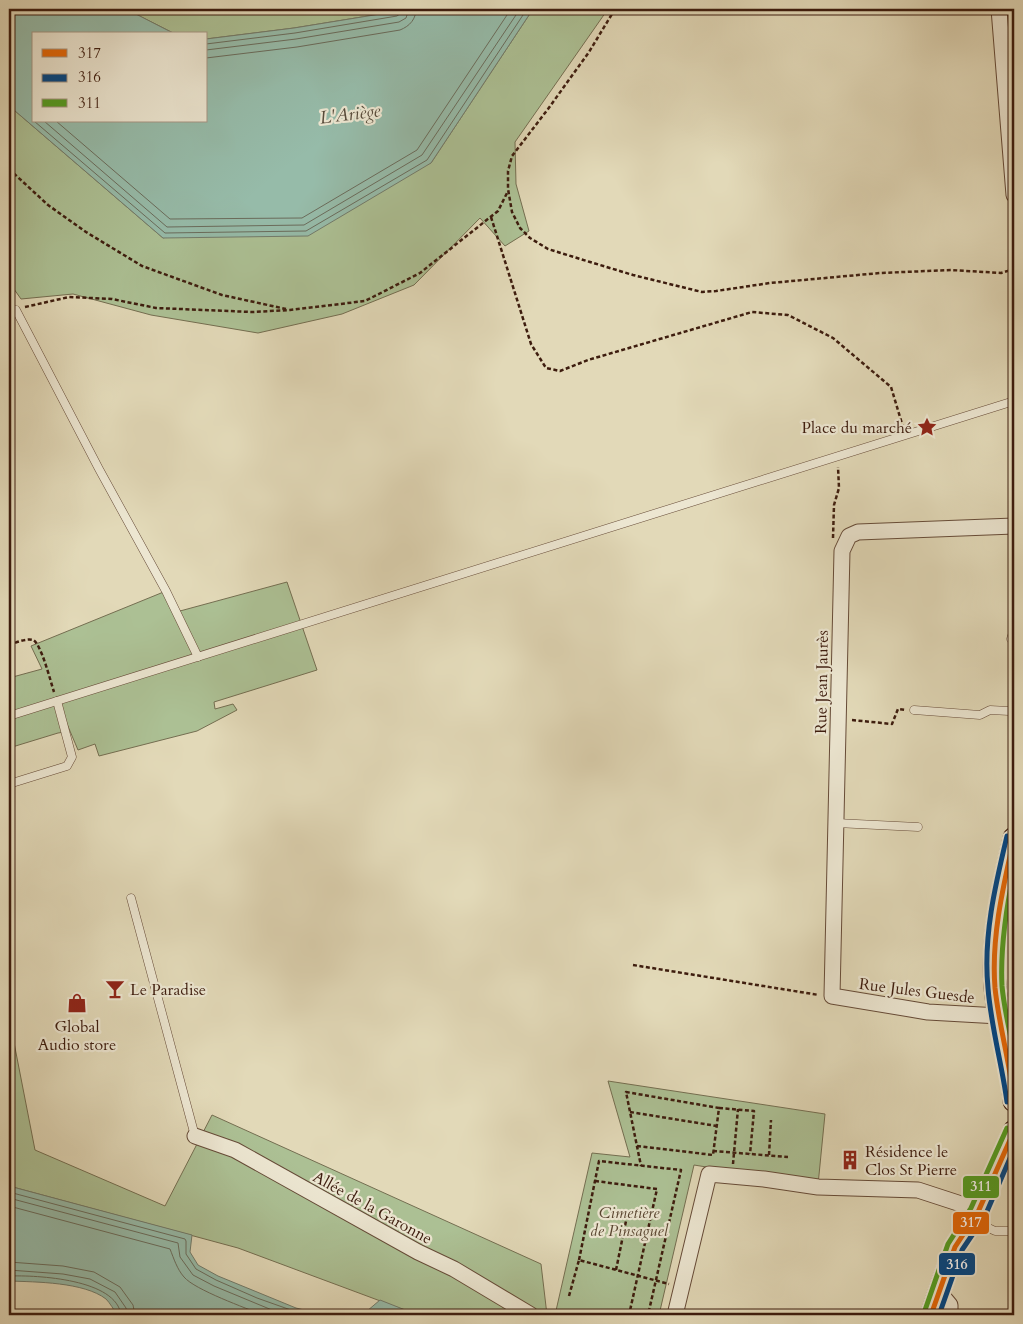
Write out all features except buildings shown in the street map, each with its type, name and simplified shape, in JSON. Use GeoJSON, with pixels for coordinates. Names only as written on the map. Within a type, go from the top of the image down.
{"type":"FeatureCollection","features":[{"type":"Feature","properties":{"kind":"main road"},"geometry":{"type":"LineString","coordinates":[[1014,838],[1000,900],[994,956],[999,1016],[1012,1080],[1014,1101]]}},
{"type":"Feature","properties":{"kind":"main road"},"geometry":{"type":"LineString","coordinates":[[934,1305],[955,1247],[975,1216],[1014,1132]]}},
{"type":"Feature","properties":{"kind":"street"},"geometry":{"type":"LineString","coordinates":[[999,9],[1010,72],[1014,195]]}},
{"type":"Feature","properties":{"kind":"street"},"geometry":{"type":"LineString","coordinates":[[842,551],[849,536],[858,532],[1014,526]]}},
{"type":"Feature","properties":{"kind":"street","name":"Rue Jean Jaurès"},"geometry":{"type":"LineString","coordinates":[[832,996],[842,551]]}},
{"type":"Feature","properties":{"kind":"street","name":"Rue Jules Guesde"},"geometry":{"type":"LineString","coordinates":[[832,996],[928,1012],[999,1016]]}},
{"type":"Feature","properties":{"kind":"street","name":"Allée de la Garonne"},"geometry":{"type":"LineString","coordinates":[[195,1136],[235,1150],[418,1252],[454,1270],[531,1315]]}},
{"type":"Feature","properties":{"kind":"street"},"geometry":{"type":"LineString","coordinates":[[675,1315],[709,1174],[764,1179],[818,1187],[918,1190],[964,1205],[975,1216]]}},
{"type":"Feature","properties":{"kind":"street"},"geometry":{"type":"LineString","coordinates":[[934,1305],[945,1299],[950,1305],[950,1315]]}},
{"type":"Feature","properties":{"kind":"lane"},"geometry":{"type":"LineString","coordinates":[[16,310],[99,469],[166,591],[198,657]]}},
{"type":"Feature","properties":{"kind":"lane"},"geometry":{"type":"LineString","coordinates":[[9,716],[1014,401]]}},
{"type":"Feature","properties":{"kind":"lane"},"geometry":{"type":"LineString","coordinates":[[1011,640],[1014,630]]}},
{"type":"Feature","properties":{"kind":"lane"},"geometry":{"type":"LineString","coordinates":[[9,784],[67,766],[72,757],[57,701]]}},
{"type":"Feature","properties":{"kind":"lane"},"geometry":{"type":"LineString","coordinates":[[914,710],[980,715],[990,710],[1009,711]]}},
{"type":"Feature","properties":{"kind":"lane"},"geometry":{"type":"LineString","coordinates":[[836,823],[918,827]]}},
{"type":"Feature","properties":{"kind":"lane"},"geometry":{"type":"LineString","coordinates":[[131,898],[195,1136]]}},
{"type":"Feature","properties":{"kind":"lane"},"geometry":{"type":"LineString","coordinates":[[975,1216],[980,1225],[995,1231],[1014,1231]]}},
{"type":"Feature","properties":{"kind":"path"},"geometry":{"type":"LineString","coordinates":[[615,9],[589,52],[512,156],[508,170],[508,189],[512,212],[520,228],[530,238],[548,249],[633,275],[702,292],[770,283],[880,273],[951,270],[1001,273],[1014,269]]}},
{"type":"Feature","properties":{"kind":"path"},"geometry":{"type":"LineString","coordinates":[[9,169],[48,205],[86,232],[142,266],[222,295],[290,310]]}},
{"type":"Feature","properties":{"kind":"path"},"geometry":{"type":"LineString","coordinates":[[16,310],[69,297],[112,299],[156,308],[252,312],[290,310],[365,301],[420,273],[498,211],[508,189]]}},
{"type":"Feature","properties":{"kind":"path"},"geometry":{"type":"LineString","coordinates":[[491,217],[531,344],[546,368],[560,371],[588,360],[752,312],[788,315],[833,338],[891,386],[906,436]]}},
{"type":"Feature","properties":{"kind":"path"},"geometry":{"type":"LineString","coordinates":[[838,457],[839,488],[833,514],[833,541],[842,551]]}},
{"type":"Feature","properties":{"kind":"path"},"geometry":{"type":"LineString","coordinates":[[9,645],[31,640],[35,641],[41,652],[57,701]]}},
{"type":"Feature","properties":{"kind":"path"},"geometry":{"type":"LineString","coordinates":[[838,719],[892,724],[898,709],[914,710]]}},
{"type":"Feature","properties":{"kind":"path"},"geometry":{"type":"LineString","coordinates":[[633,965],[832,996]]}},
{"type":"Feature","properties":{"kind":"path"},"geometry":{"type":"LineString","coordinates":[[641,1166],[626,1092],[719,1108],[754,1111],[750,1154]]}},
{"type":"Feature","properties":{"kind":"path"},"geometry":{"type":"LineString","coordinates":[[637,1146],[713,1155],[719,1108]]}},
{"type":"Feature","properties":{"kind":"path"},"geometry":{"type":"LineString","coordinates":[[733,1165],[738,1109]]}},
{"type":"Feature","properties":{"kind":"path"},"geometry":{"type":"LineString","coordinates":[[630,1112],[717,1126]]}},
{"type":"Feature","properties":{"kind":"path"},"geometry":{"type":"LineString","coordinates":[[769,1155],[771,1120]]}},
{"type":"Feature","properties":{"kind":"path"},"geometry":{"type":"LineString","coordinates":[[714,1151],[788,1157]]}},
{"type":"Feature","properties":{"kind":"path"},"geometry":{"type":"LineString","coordinates":[[569,1296],[579,1260],[598,1161],[681,1170],[648,1315]]}},
{"type":"Feature","properties":{"kind":"path"},"geometry":{"type":"LineString","coordinates":[[595,1181],[657,1189],[629,1315]]}},
{"type":"Feature","properties":{"kind":"path"},"geometry":{"type":"LineString","coordinates":[[616,1270],[626,1221]]}},
{"type":"Feature","properties":{"kind":"path"},"geometry":{"type":"LineString","coordinates":[[579,1260],[682,1288]]}},
{"type":"Feature","properties":{"kind":"green space"},"geometry":{"type":"Polygon","coordinates":[[[126,9],[411,9],[294,28],[208,39],[208,32],[171,32],[126,9]]]}},
{"type":"Feature","properties":{"kind":"green space"},"geometry":{"type":"Polygon","coordinates":[[[533,9],[608,9],[515,142],[516,184],[529,231],[505,246],[480,218],[414,285],[342,314],[258,333],[151,315],[73,294],[21,299],[9,282],[9,103],[14,110],[163,238],[431,163],[533,9]]]}},
{"type":"Feature","properties":{"kind":"green space"},"geometry":{"type":"Polygon","coordinates":[[[287,582],[317,670],[214,702],[215,709],[233,704],[237,710],[197,731],[99,756],[95,744],[78,750],[59,705],[65,732],[9,748],[9,678],[42,669],[31,646],[166,591],[180,611],[287,582]]]}},
{"type":"Feature","properties":{"kind":"green space"},"geometry":{"type":"Polygon","coordinates":[[[9,1017],[35,1150],[165,1206],[212,1115],[541,1264],[547,1315],[418,1315],[238,1248],[9,1186],[9,1017]]]}},
{"type":"Feature","properties":{"kind":"green space","name":"Cimetière de Pinsaguel"},"geometry":{"type":"Polygon","coordinates":[[[608,1081],[825,1114],[818,1185],[694,1165],[659,1315],[555,1315],[592,1153],[630,1157],[608,1081]]]}},
{"type":"Feature","properties":{"kind":"water","name":"L'Ariège"},"geometry":{"type":"Polygon","coordinates":[[[9,9],[126,9],[171,32],[32,32],[32,122],[208,122],[208,39],[294,28],[411,9],[533,9],[431,163],[308,236],[163,238],[14,110],[9,103],[9,9]]]}},
{"type":"Feature","properties":{"kind":"water"},"geometry":{"type":"Polygon","coordinates":[[[9,1186],[192,1235],[190,1252],[198,1265],[218,1276],[296,1308],[324,1315],[117,1315],[106,1299],[97,1293],[85,1289],[59,1284],[9,1281],[9,1186]]]}},
{"type":"Feature","properties":{"kind":"water"},"geometry":{"type":"Polygon","coordinates":[[[380,1300],[418,1315],[324,1315],[349,1311],[367,1311],[380,1300]]]}},
{"type":"Feature","properties":{"kind":"transit line","name":"316"},"geometry":{"type":"LineString","coordinates":[[1007,836],[991,912],[987,969],[992,1017],[1007,1102]]}},
{"type":"Feature","properties":{"kind":"transit line","name":"317"},"geometry":{"type":"LineString","coordinates":[[1014,838],[996,931],[994,969],[997,1002],[1014,1101]]}},
{"type":"Feature","properties":{"kind":"transit line","name":"311"},"geometry":{"type":"LineString","coordinates":[[1014,871],[1004,928],[1002,957],[1004,1003],[1014,1054]]}},
{"type":"Feature","properties":{"kind":"transit line","name":"311"},"geometry":{"type":"LineString","coordinates":[[924,1313],[948,1244],[971,1208],[1007,1128]]}},
{"type":"Feature","properties":{"kind":"transit line","name":"317"},"geometry":{"type":"LineString","coordinates":[[931,1315],[955,1247],[978,1212],[1014,1131]]}},
{"type":"Feature","properties":{"kind":"transit line","name":"316"},"geometry":{"type":"LineString","coordinates":[[939,1315],[962,1250],[985,1216],[1014,1149]]}},
{"type":"Feature","properties":{"kind":"place","name":"Place du marché"},"geometry":{"type":"Point","coordinates":[927,427]}},
{"type":"Feature","properties":{"kind":"place","name":"Le Paradise"},"geometry":{"type":"Point","coordinates":[115,989]}},
{"type":"Feature","properties":{"kind":"place","name":"Global Audio store"},"geometry":{"type":"Point","coordinates":[77,1003]}},
{"type":"Feature","properties":{"kind":"place","name":"Résidence le Clos St Pierre"},"geometry":{"type":"Point","coordinates":[850,1160]}}]}
